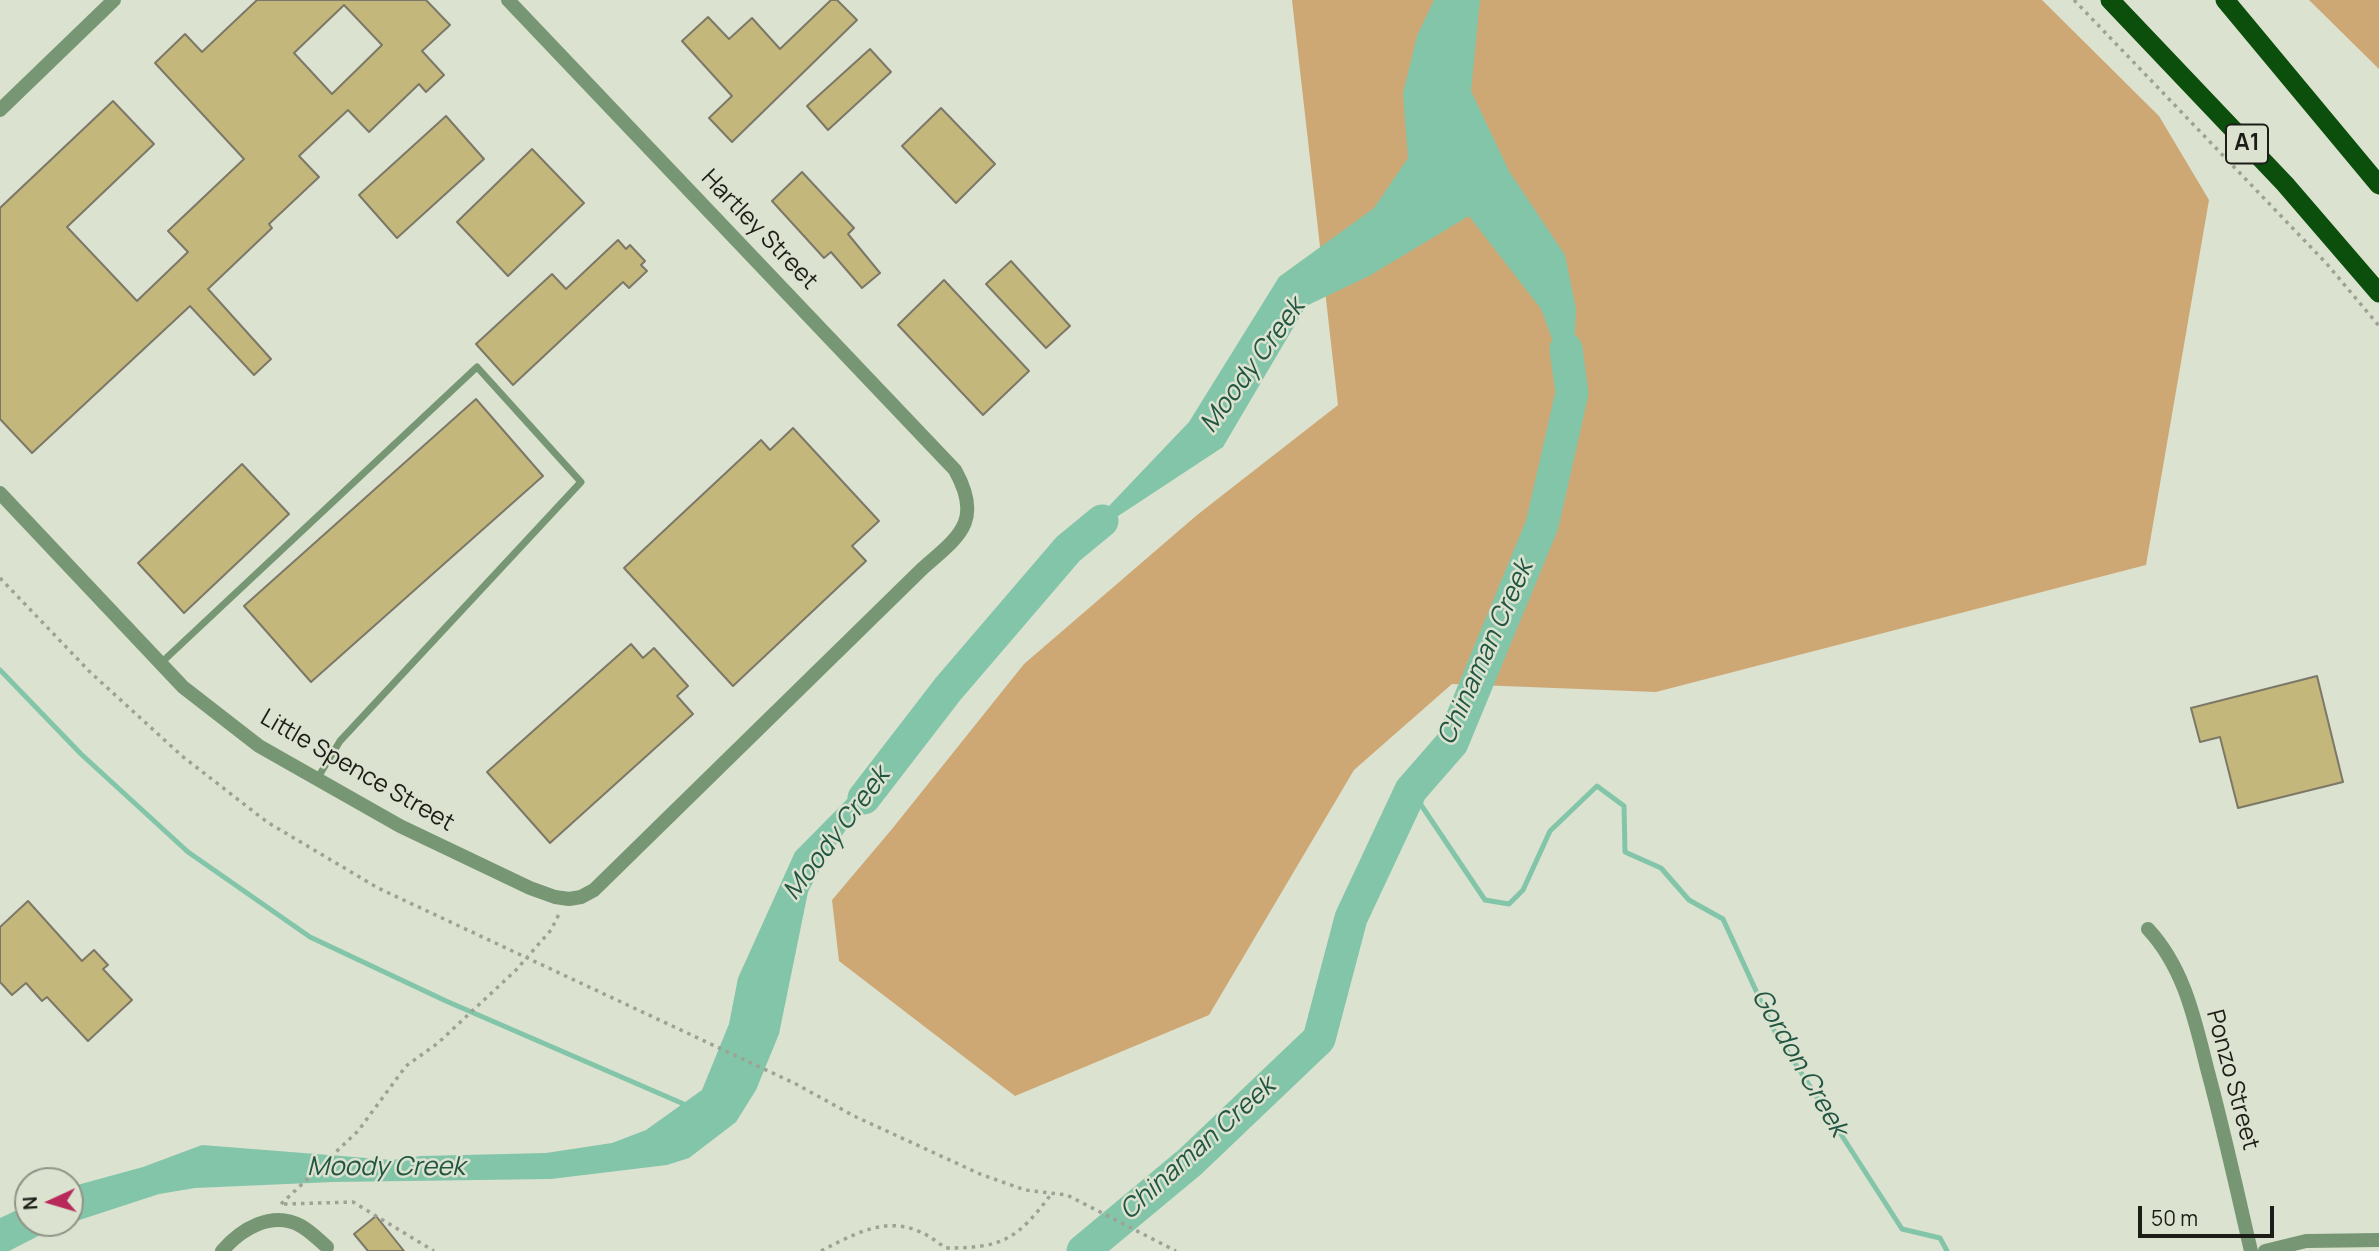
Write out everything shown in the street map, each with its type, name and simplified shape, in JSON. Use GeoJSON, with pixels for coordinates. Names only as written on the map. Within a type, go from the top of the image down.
{"type":"FeatureCollection","features":[{"type":"Feature","properties":{"kind":"highway","name":"A1"},"geometry":{"type":"LineString","coordinates":[[2110,0],[2285,184],[2379,293]]}},
{"type":"Feature","properties":{"kind":"highway"},"geometry":{"type":"LineString","coordinates":[[2225,0],[2379,185]]}},
{"type":"Feature","properties":{"kind":"street"},"geometry":{"type":"LineString","coordinates":[[0,110],[114,0]]}},
{"type":"Feature","properties":{"kind":"street","name":"Hartley Street"},"geometry":{"type":"LineString","coordinates":[[508,0],[955,470],[962,482],[966,499],[966,517],[959,537],[912,579],[594,890],[581,897],[566,899]]}},
{"type":"Feature","properties":{"kind":"street","name":"Little Spence Street"},"geometry":{"type":"LineString","coordinates":[[0,493],[183,687],[260,746],[400,826],[530,888],[566,899]]}},
{"type":"Feature","properties":{"kind":"street","name":"Ponzo Street"},"geometry":{"type":"LineString","coordinates":[[2148,929],[2166,950],[2184,986],[2221,1119],[2251,1251]]}},
{"type":"Feature","properties":{"kind":"street"},"geometry":{"type":"LineString","coordinates":[[222,1251],[244,1229],[265,1222],[287,1222],[300,1226],[329,1249]]}},
{"type":"Feature","properties":{"kind":"street"},"geometry":{"type":"LineString","coordinates":[[2265,1251],[2306,1241],[2379,1240]]}},
{"type":"Feature","properties":{"kind":"lane"},"geometry":{"type":"LineString","coordinates":[[160,663],[477,367],[581,482],[340,741],[317,779]]}},
{"type":"Feature","properties":{"kind":"path"},"geometry":{"type":"LineString","coordinates":[[2074,0],[2290,225],[2379,326]]}},
{"type":"Feature","properties":{"kind":"path"},"geometry":{"type":"LineString","coordinates":[[0,578],[100,681],[182,756],[267,822],[378,888],[796,1084],[854,1116],[1001,1183],[1025,1190],[1067,1195],[1176,1251]]}},
{"type":"Feature","properties":{"kind":"path"},"geometry":{"type":"LineString","coordinates":[[265,1222],[293,1190],[358,1131],[406,1066],[438,1043],[492,994],[527,957],[556,923],[566,899]]}},
{"type":"Feature","properties":{"kind":"path"},"geometry":{"type":"LineString","coordinates":[[821,1251],[858,1232],[887,1226],[915,1229],[944,1248],[996,1244],[1008,1239],[1026,1225],[1052,1193]]}},
{"type":"Feature","properties":{"kind":"path"},"geometry":{"type":"LineString","coordinates":[[281,1204],[353,1202],[434,1251]]}},
{"type":"Feature","properties":{"kind":"shaded area"},"geometry":{"type":"Polygon","coordinates":[[[1292,0],[2042,0],[2159,116],[2209,200],[2146,565],[1656,692],[1452,684],[1354,770],[1209,1015],[1015,1096],[839,961],[832,900],[1024,664],[1197,515],[1338,405],[1292,0]]]}},
{"type":"Feature","properties":{"kind":"shaded area"},"geometry":{"type":"Polygon","coordinates":[[[2309,0],[2379,0],[2379,69],[2309,0]]]}},
{"type":"Feature","properties":{"kind":"water"},"geometry":{"type":"Polygon","coordinates":[[[1434,0],[1480,0],[1471,91],[1509,171],[1565,255],[1576,309],[1572,393],[1541,309],[1469,216],[1369,276],[1306,306],[1223,447],[1068,549],[1189,422],[1279,277],[1374,208],[1408,158],[1403,93],[1417,36],[1434,0]]]}},
{"type":"Feature","properties":{"kind":"water"},"geometry":{"type":"Polygon","coordinates":[[[891,763],[822,865],[808,892],[779,1034],[756,1090],[736,1122],[689,1158],[667,1165],[551,1179],[333,1182],[195,1188],[159,1194],[84,1219],[84,1183],[143,1167],[202,1145],[392,1160],[421,1156],[546,1153],[612,1143],[646,1130],[702,1090],[729,1024],[738,978],[795,852],[874,772],[891,763]]]}},
{"type":"Feature","properties":{"kind":"water"},"geometry":{"type":"Polygon","coordinates":[[[14,1212],[14,1237],[36,1237],[9,1251],[0,1251],[0,1218],[14,1212]]]}},
{"type":"Feature","properties":{"kind":"building"},"geometry":{"type":"Polygon","coordinates":[[[257,0],[426,0],[450,25],[422,51],[444,75],[426,92],[419,84],[369,132],[348,110],[299,156],[319,177],[269,224],[272,228],[208,289],[271,359],[254,375],[190,306],[32,453],[0,419],[0,208],[113,101],[154,144],[67,227],[137,301],[188,252],[168,231],[244,159],[155,63],[185,34],[202,52],[257,0]],[[344,5],[294,53],[332,94],[382,45],[344,5]]]}},
{"type":"Feature","properties":{"kind":"building"},"geometry":{"type":"Polygon","coordinates":[[[831,0],[837,0],[857,20],[732,142],[709,118],[732,96],[682,41],[708,17],[729,39],[752,18],[780,49],[831,0]]]}},
{"type":"Feature","properties":{"kind":"building"},"geometry":{"type":"Polygon","coordinates":[[[870,49],[891,72],[828,130],[807,106],[870,49]]]}},
{"type":"Feature","properties":{"kind":"building"},"geometry":{"type":"Polygon","coordinates":[[[941,108],[995,164],[956,203],[902,146],[941,108]]]}},
{"type":"Feature","properties":{"kind":"building"},"geometry":{"type":"Polygon","coordinates":[[[446,116],[484,159],[397,238],[359,195],[446,116]]]}},
{"type":"Feature","properties":{"kind":"building"},"geometry":{"type":"Polygon","coordinates":[[[532,149],[584,203],[508,276],[457,222],[532,149]]]}},
{"type":"Feature","properties":{"kind":"building"},"geometry":{"type":"Polygon","coordinates":[[[802,172],[854,228],[848,234],[880,273],[862,288],[831,252],[824,258],[772,201],[802,172]]]}},
{"type":"Feature","properties":{"kind":"building"},"geometry":{"type":"Polygon","coordinates":[[[618,240],[626,249],[630,245],[645,261],[641,265],[647,271],[629,288],[623,282],[513,385],[476,344],[552,274],[566,289],[618,240]]]}},
{"type":"Feature","properties":{"kind":"building"},"geometry":{"type":"Polygon","coordinates":[[[1011,261],[1070,326],[1046,348],[986,284],[1011,261]]]}},
{"type":"Feature","properties":{"kind":"building"},"geometry":{"type":"Polygon","coordinates":[[[944,280],[1029,371],[983,415],[898,325],[944,280]]]}},
{"type":"Feature","properties":{"kind":"building"},"geometry":{"type":"Polygon","coordinates":[[[476,399],[543,476],[311,682],[244,606],[476,399]]]}},
{"type":"Feature","properties":{"kind":"building"},"geometry":{"type":"Polygon","coordinates":[[[793,428],[879,521],[852,546],[866,561],[733,686],[624,568],[761,440],[770,450],[793,428]]]}},
{"type":"Feature","properties":{"kind":"building"},"geometry":{"type":"Polygon","coordinates":[[[242,464],[289,514],[184,613],[138,563],[242,464]]]}},
{"type":"Feature","properties":{"kind":"building"},"geometry":{"type":"Polygon","coordinates":[[[631,644],[643,658],[654,648],[688,686],[677,696],[693,714],[550,843],[487,772],[631,644]]]}},
{"type":"Feature","properties":{"kind":"building"},"geometry":{"type":"Polygon","coordinates":[[[2317,676],[2343,782],[2238,808],[2220,737],[2200,742],[2191,708],[2317,676]]]}},
{"type":"Feature","properties":{"kind":"building"},"geometry":{"type":"Polygon","coordinates":[[[28,901],[82,961],[94,950],[108,965],[103,969],[132,1000],[88,1041],[47,997],[42,1001],[26,983],[12,995],[0,982],[0,927],[28,901]]]}},
{"type":"Feature","properties":{"kind":"building"},"geometry":{"type":"Polygon","coordinates":[[[376,1216],[404,1251],[368,1251],[354,1234],[376,1216]]]}},
{"type":"Feature","properties":{"kind":"waterway","name":"Chinaman Creek"},"geometry":{"type":"LineString","coordinates":[[1083,1251],[1190,1162],[1319,1039],[1351,918],[1411,790],[1452,743],[1542,525],[1572,393],[1566,349]]}},
{"type":"Feature","properties":{"kind":"waterway","name":"Moody Creek"},"geometry":{"type":"LineString","coordinates":[[864,798],[948,689],[1068,549],[1102,521]]}},
{"type":"Feature","properties":{"kind":"waterway"},"geometry":{"type":"LineString","coordinates":[[0,670],[81,754],[188,852],[310,937],[446,1001],[686,1105]]}},
{"type":"Feature","properties":{"kind":"waterway","name":"Gordon Creek"},"geometry":{"type":"LineString","coordinates":[[1411,790],[1485,900],[1509,904],[1523,890],[1550,831],[1597,786],[1624,806],[1625,852],[1661,868],[1689,900],[1723,919],[1775,1032],[1902,1229],[1940,1238],[1947,1251]]}}]}
